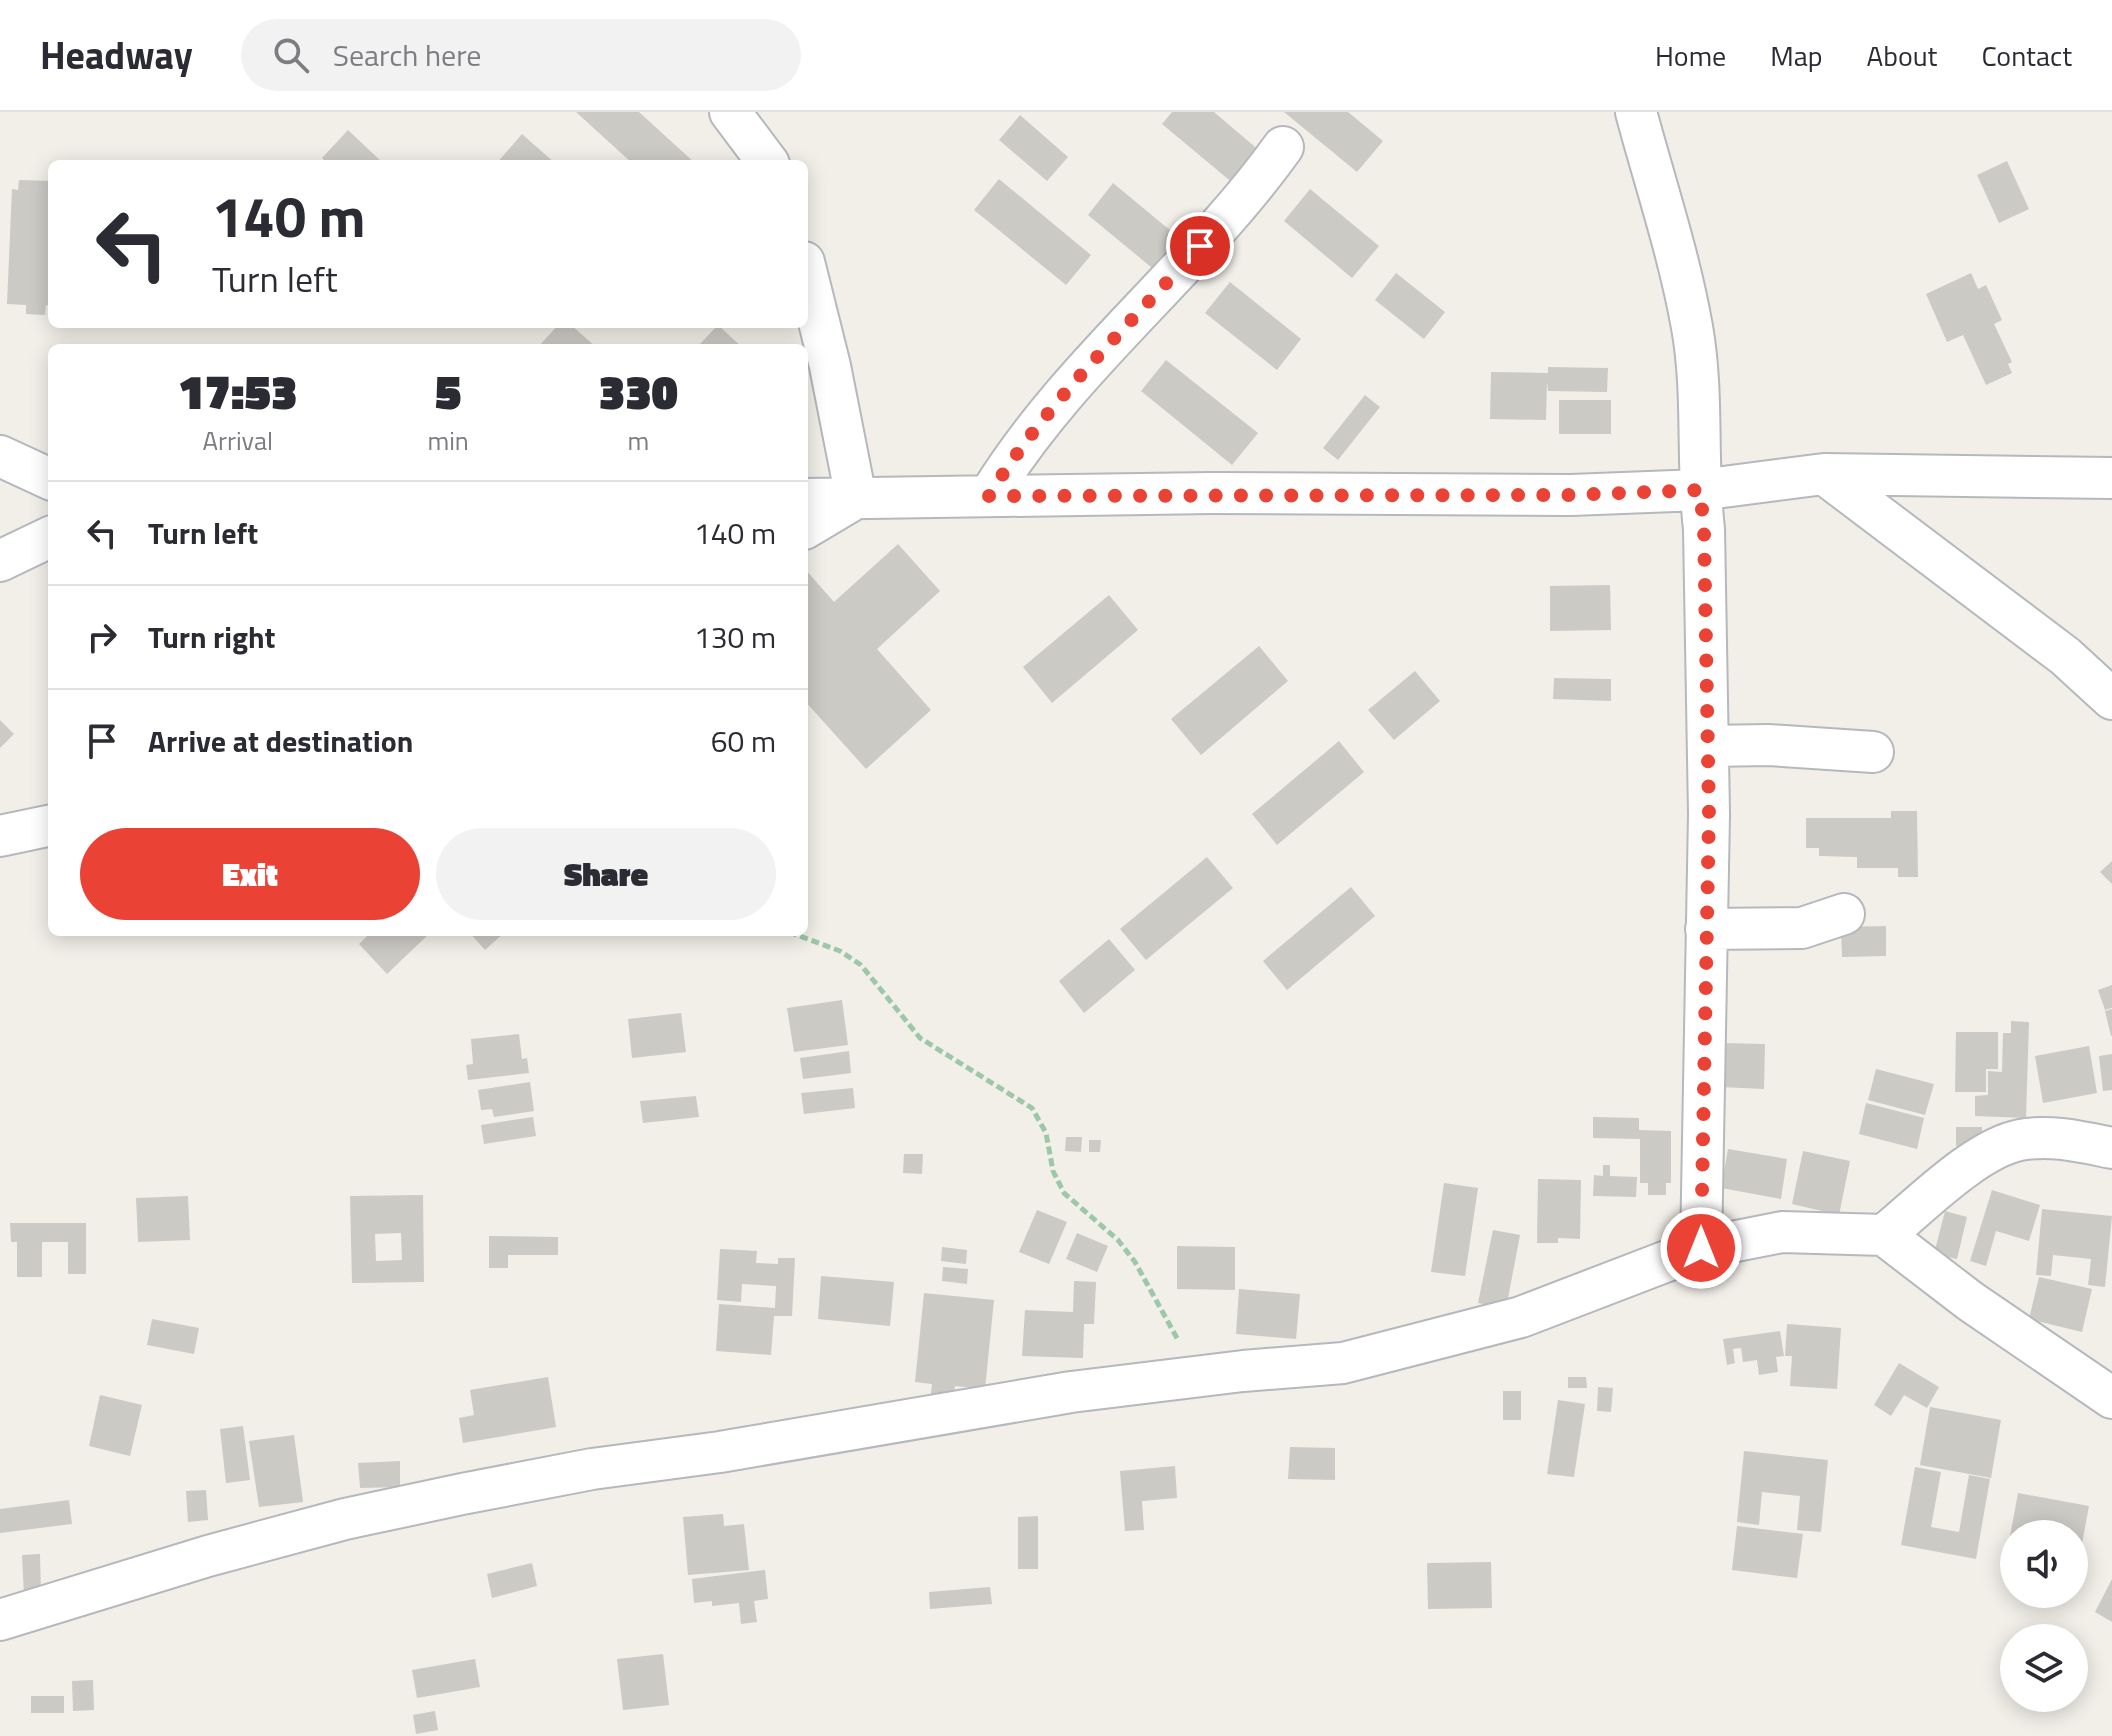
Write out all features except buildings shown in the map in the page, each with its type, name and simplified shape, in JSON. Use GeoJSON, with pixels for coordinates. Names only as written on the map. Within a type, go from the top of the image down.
{"type":"FeatureCollection","features":[{"type":"Feature","properties":{"kind":"street"},"geometry":{"type":"LineString","coordinates":[[730,112],[766,160]]}},
{"type":"Feature","properties":{"kind":"street"},"geometry":{"type":"LineString","coordinates":[[1636,112],[1692,327],[1702,410],[1700,490],[1704,529],[1708,746],[1701,1248]]}},
{"type":"Feature","properties":{"kind":"street"},"geometry":{"type":"LineString","coordinates":[[989,496],[1019,446],[1061,396],[1251,192],[1283,147]]}},
{"type":"Feature","properties":{"kind":"street"},"geometry":{"type":"LineString","coordinates":[[808,278],[830,366],[856,498]]}},
{"type":"Feature","properties":{"kind":"street"},"geometry":{"type":"LineString","coordinates":[[0,456],[48,478]]}},
{"type":"Feature","properties":{"kind":"street"},"geometry":{"type":"LineString","coordinates":[[1824,474],[2065,656],[2112,699]]}},
{"type":"Feature","properties":{"kind":"street"},"geometry":{"type":"LineString","coordinates":[[808,499],[1556,495],[1700,490],[1824,474],[2112,478]]}},
{"type":"Feature","properties":{"kind":"street"},"geometry":{"type":"LineString","coordinates":[[808,527],[856,498]]}},
{"type":"Feature","properties":{"kind":"street"},"geometry":{"type":"LineString","coordinates":[[0,561],[48,538]]}},
{"type":"Feature","properties":{"kind":"street"},"geometry":{"type":"LineString","coordinates":[[1708,746],[1768,745],[1873,752]]}},
{"type":"Feature","properties":{"kind":"street"},"geometry":{"type":"LineString","coordinates":[[0,836],[48,826]]}},
{"type":"Feature","properties":{"kind":"street"},"geometry":{"type":"LineString","coordinates":[[1706,929],[1802,928],[1844,914]]}},
{"type":"Feature","properties":{"kind":"street"},"geometry":{"type":"LineString","coordinates":[[1884,1235],[1991,1150],[2021,1140],[2069,1139],[2112,1148]]}},
{"type":"Feature","properties":{"kind":"street"},"geometry":{"type":"LineString","coordinates":[[0,1620],[223,1552],[345,1519],[592,1469],[720,1452],[1071,1392],[1343,1363],[1521,1317],[1701,1248],[1782,1232],[1884,1235],[1970,1301],[2112,1398]]}},
{"type":"Feature","properties":{"kind":"path"},"geometry":{"type":"LineString","coordinates":[[800,936],[840,951],[861,965],[920,1038],[1032,1108],[1046,1133],[1053,1171],[1064,1193],[1118,1240],[1135,1262],[1176,1335],[1191,1377]]}},
{"type":"Feature","properties":{"kind":"route"},"geometry":{"type":"LineString","coordinates":[[1200,246],[1061,396],[1019,446],[989,496],[1211,493],[1571,495],[1700,490],[1704,529],[1709,814],[1701,1248]]}}]}
